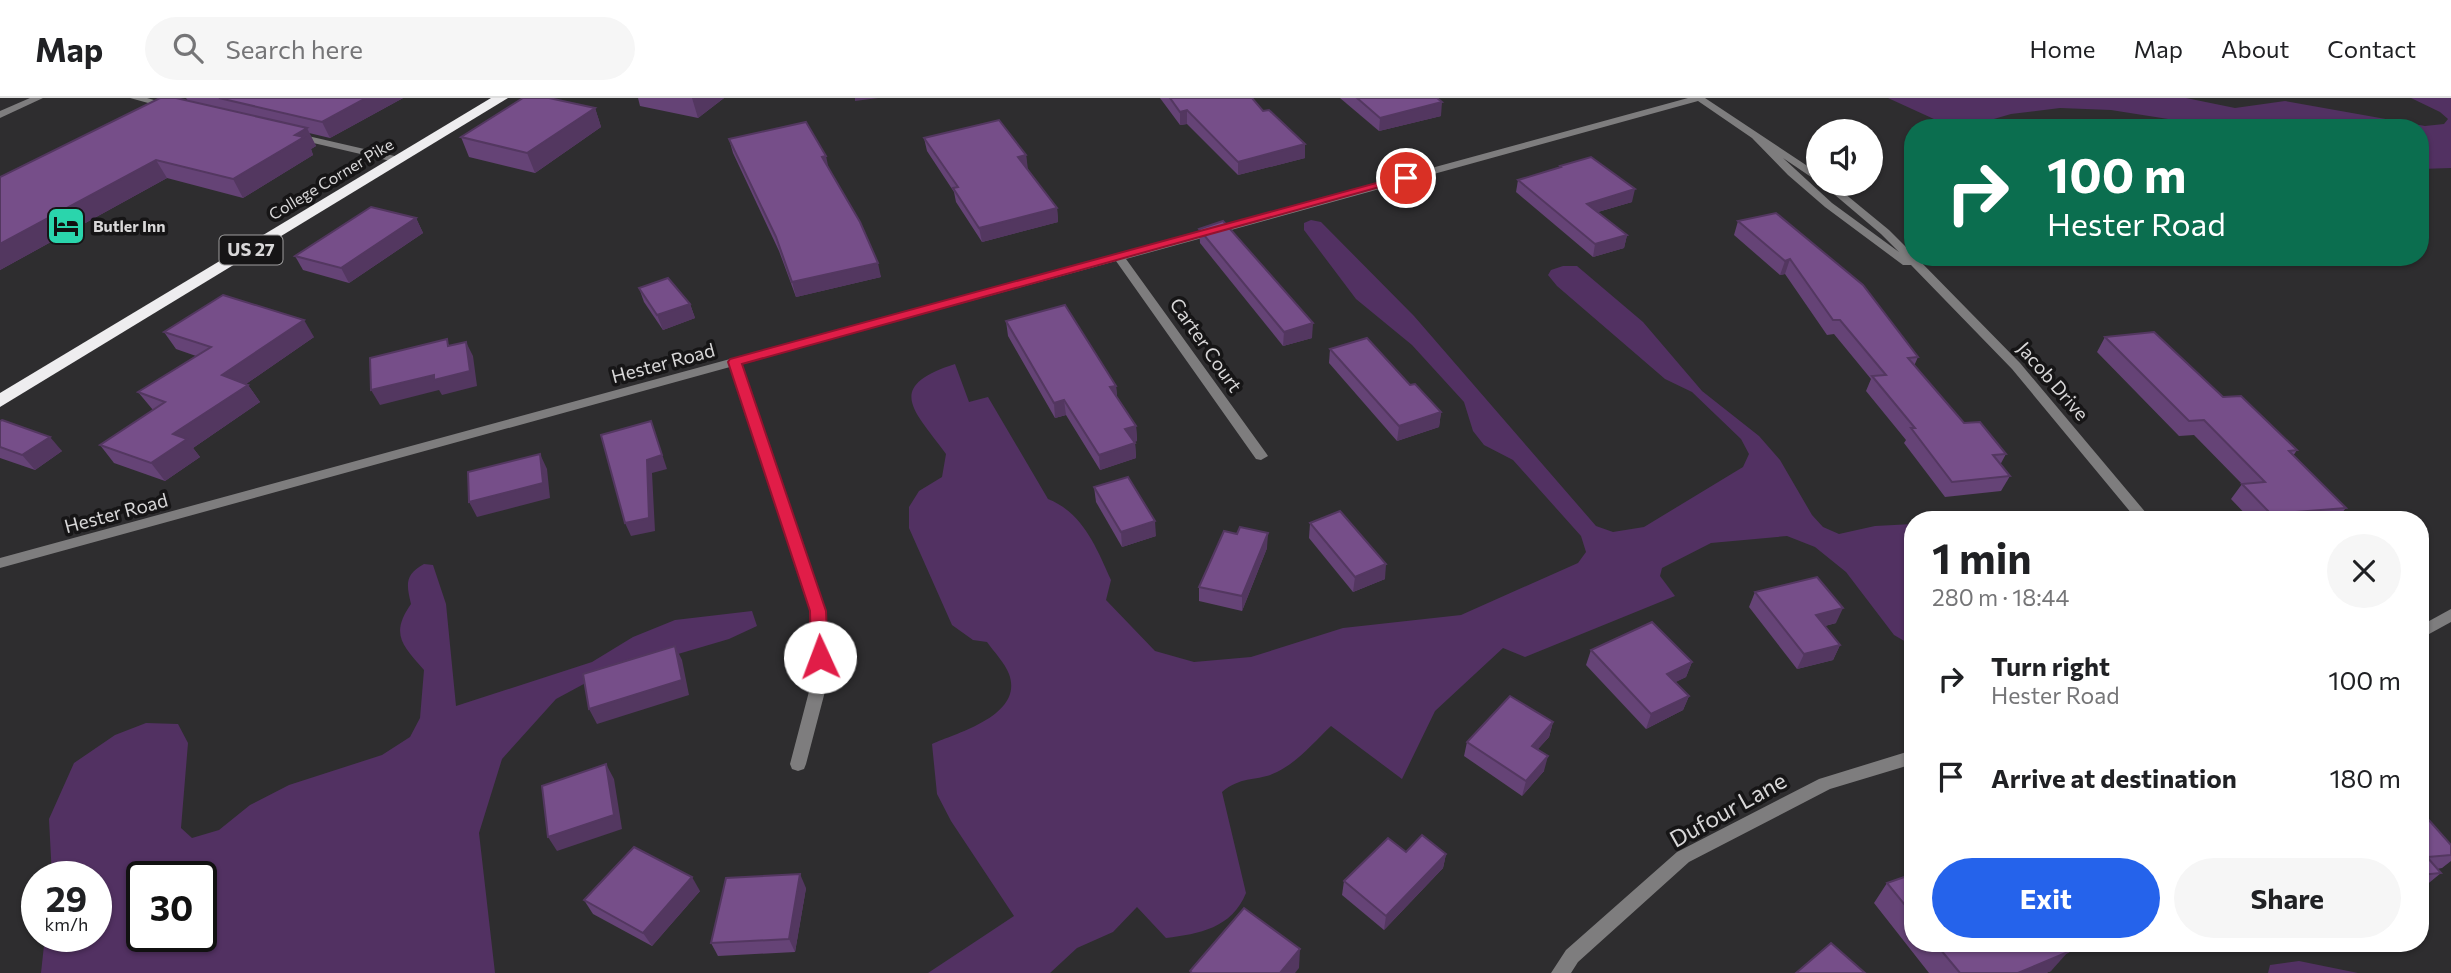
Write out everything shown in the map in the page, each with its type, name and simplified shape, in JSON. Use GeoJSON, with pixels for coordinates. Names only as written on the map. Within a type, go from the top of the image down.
{"type":"FeatureCollection","features":[{"type":"Feature","properties":{"kind":"highway","name":"College Corner Pike"},"geometry":{"type":"LineString","coordinates":[[0,401],[501,98]]}},
{"type":"Feature","properties":{"kind":"street"},"geometry":{"type":"LineString","coordinates":[[0,115],[38,98]]}},
{"type":"Feature","properties":{"kind":"street"},"geometry":{"type":"LineString","coordinates":[[135,98],[183,109]]}},
{"type":"Feature","properties":{"kind":"street","name":"Jacob Drive"},"geometry":{"type":"LineString","coordinates":[[1699,98],[1806,169]]}},
{"type":"Feature","properties":{"kind":"street","name":"Hester Road"},"geometry":{"type":"LineString","coordinates":[[0,563],[1699,98]]}},
{"type":"Feature","properties":{"kind":"street"},"geometry":{"type":"LineString","coordinates":[[134,114],[156,103]]}},
{"type":"Feature","properties":{"kind":"street"},"geometry":{"type":"LineString","coordinates":[[290,134],[400,160]]}},
{"type":"Feature","properties":{"kind":"street","name":"Jacob Drive"},"geometry":{"type":"LineString","coordinates":[[1757,138],[1800,181],[1864,234],[1904,260]]}},
{"type":"Feature","properties":{"kind":"street","name":"Jacob Drive"},"geometry":{"type":"LineString","coordinates":[[1842,196],[1885,232],[1904,252]]}},
{"type":"Feature","properties":{"kind":"street","name":"Carter Court"},"geometry":{"type":"LineString","coordinates":[[1119,257],[1261,456]]}},
{"type":"Feature","properties":{"kind":"street","name":"Jacob Drive"},"geometry":{"type":"LineString","coordinates":[[1912,266],[1926,275]]}},
{"type":"Feature","properties":{"kind":"street","name":"Jacob Drive"},"geometry":{"type":"LineString","coordinates":[[1917,266],[2017,366],[2138,511]]}},
{"type":"Feature","properties":{"kind":"street"},"geometry":{"type":"LineString","coordinates":[[734,362],[818,611],[820,680],[798,764]]}},
{"type":"Feature","properties":{"kind":"street"},"geometry":{"type":"LineString","coordinates":[[2429,628],[2451,615]]}},
{"type":"Feature","properties":{"kind":"street","name":"Dufour Lane"},"geometry":{"type":"LineString","coordinates":[[1560,973],[1572,956],[1683,857],[1825,784],[1904,760]]}},
{"type":"Feature","properties":{"kind":"shaded area"},"geometry":{"type":"Polygon","coordinates":[[[1888,98],[2186,98],[2235,108],[2285,101],[2386,119],[2168,119],[2111,110],[2060,108],[2011,114],[1994,119],[1934,119],[1888,98]]]}},
{"type":"Feature","properties":{"kind":"shaded area"},"geometry":{"type":"Polygon","coordinates":[[[2411,98],[2451,98],[2451,168],[2429,169],[2429,126],[2444,124],[2448,119],[2440,112],[2411,98]]]}},
{"type":"Feature","properties":{"kind":"shaded area"},"geometry":{"type":"Polygon","coordinates":[[[1311,220],[1321,222],[1414,316],[1596,526],[1613,532],[1644,527],[1743,467],[1749,454],[1741,439],[1692,392],[1665,379],[1557,286],[1548,275],[1551,270],[1563,266],[1577,266],[1643,322],[1702,391],[1759,436],[1780,460],[1812,515],[1823,527],[1839,534],[1875,526],[1904,524],[1904,641],[1894,635],[1846,572],[1815,547],[1787,536],[1711,543],[1662,568],[1660,576],[1675,596],[1525,657],[1503,648],[1435,711],[1402,779],[1331,726],[1285,768],[1270,775],[1236,783],[1222,792],[1246,893],[1240,905],[1223,922],[1202,931],[1166,938],[1137,907],[1113,932],[1077,948],[1050,973],[928,973],[1014,916],[951,821],[937,794],[932,744],[986,720],[1007,701],[1011,688],[1007,670],[987,642],[973,640],[952,625],[909,528],[909,507],[919,491],[942,477],[946,454],[916,413],[912,402],[912,391],[919,382],[933,373],[955,364],[969,402],[988,397],[1048,499],[1070,513],[1094,544],[1111,580],[1106,600],[1155,651],[1194,662],[1251,657],[1343,628],[1461,615],[1578,563],[1586,552],[1581,536],[1513,460],[1484,445],[1473,431],[1464,402],[1412,345],[1356,299],[1304,230],[1304,223],[1311,220]]]}},
{"type":"Feature","properties":{"kind":"shaded area"},"geometry":{"type":"Polygon","coordinates":[[[424,564],[433,565],[446,604],[456,706],[592,662],[633,637],[675,620],[752,611],[757,626],[729,639],[593,679],[556,699],[502,759],[479,833],[495,973],[41,973],[43,952],[112,952],[112,861],[51,861],[49,819],[74,763],[115,735],[146,723],[178,724],[188,743],[181,828],[192,838],[219,830],[250,805],[289,785],[382,755],[410,737],[420,718],[424,670],[405,646],[400,631],[411,604],[408,580],[413,572],[424,564]]]}},
{"type":"Feature","properties":{"kind":"shaded area"},"geometry":{"type":"Polygon","coordinates":[[[2299,961],[2358,973],[2268,973],[2270,965],[2299,961]]]}},
{"type":"Feature","properties":{"kind":"building"},"geometry":{"type":"Polygon","coordinates":[[[160,98],[176,98],[307,128],[295,135],[304,137],[233,179],[156,160],[0,244],[0,177],[160,98]]]}},
{"type":"Feature","properties":{"kind":"building"},"geometry":{"type":"Polygon","coordinates":[[[219,98],[366,98],[322,122],[219,98]]]}},
{"type":"Feature","properties":{"kind":"building"},"geometry":{"type":"Polygon","coordinates":[[[523,98],[549,98],[595,108],[527,153],[461,137],[523,98]]]}},
{"type":"Feature","properties":{"kind":"building"},"geometry":{"type":"Polygon","coordinates":[[[1170,98],[1252,98],[1263,111],[1269,110],[1305,144],[1238,162],[1187,110],[1180,112],[1170,98]]]}},
{"type":"Feature","properties":{"kind":"building"},"geometry":{"type":"Polygon","coordinates":[[[1357,98],[1437,98],[1442,102],[1380,118],[1357,98]]]}},
{"type":"Feature","properties":{"kind":"building"},"geometry":{"type":"Polygon","coordinates":[[[999,120],[1026,155],[1018,157],[1057,208],[979,228],[953,188],[958,187],[924,138],[999,120]]]}},
{"type":"Feature","properties":{"kind":"building"},"geometry":{"type":"Polygon","coordinates":[[[806,122],[826,156],[822,157],[860,222],[878,263],[792,282],[776,237],[729,139],[806,122]]]}},
{"type":"Feature","properties":{"kind":"building"},"geometry":{"type":"Polygon","coordinates":[[[1591,157],[1635,189],[1587,204],[1627,235],[1595,244],[1518,180],[1591,157]]]}},
{"type":"Feature","properties":{"kind":"building"},"geometry":{"type":"Polygon","coordinates":[[[371,207],[416,218],[341,268],[295,256],[371,207]]]}},
{"type":"Feature","properties":{"kind":"building"},"geometry":{"type":"Polygon","coordinates":[[[1776,213],[1863,285],[1918,357],[1908,358],[1964,423],[1980,422],[2006,454],[1993,455],[2010,476],[1952,482],[1911,428],[1915,428],[1872,376],[1886,375],[1840,320],[1833,320],[1790,259],[1785,261],[1738,221],[1776,213]]]}},
{"type":"Feature","properties":{"kind":"building"},"geometry":{"type":"Polygon","coordinates":[[[1223,221],[1313,323],[1284,332],[1199,229],[1223,221]]]}},
{"type":"Feature","properties":{"kind":"building"},"geometry":{"type":"Polygon","coordinates":[[[668,278],[690,304],[657,315],[639,288],[668,278]]]}},
{"type":"Feature","properties":{"kind":"building"},"geometry":{"type":"Polygon","coordinates":[[[223,295],[304,320],[222,375],[248,385],[173,434],[187,439],[151,463],[100,445],[165,402],[138,392],[211,347],[164,332],[223,295]]]}},
{"type":"Feature","properties":{"kind":"building"},"geometry":{"type":"Polygon","coordinates":[[[1065,305],[1116,386],[1110,387],[1136,426],[1125,429],[1135,443],[1099,455],[1064,400],[1054,403],[1006,321],[1065,305]]]}},
{"type":"Feature","properties":{"kind":"building"},"geometry":{"type":"Polygon","coordinates":[[[2154,332],[2223,397],[2241,396],[2297,450],[2289,451],[2346,508],[2268,511],[2242,484],[2265,482],[2204,420],[2189,421],[2105,337],[2154,332]]]}},
{"type":"Feature","properties":{"kind":"building"},"geometry":{"type":"Polygon","coordinates":[[[1367,338],[1410,385],[1415,384],[1441,412],[1399,426],[1330,349],[1367,338]]]}},
{"type":"Feature","properties":{"kind":"building"},"geometry":{"type":"Polygon","coordinates":[[[447,339],[448,346],[466,342],[470,371],[434,380],[434,375],[371,390],[370,358],[447,339]]]}},
{"type":"Feature","properties":{"kind":"building"},"geometry":{"type":"Polygon","coordinates":[[[2,420],[50,437],[22,455],[0,447],[2,420]]]}},
{"type":"Feature","properties":{"kind":"building"},"geometry":{"type":"Polygon","coordinates":[[[651,421],[662,455],[647,460],[649,518],[625,523],[601,435],[651,421]]]}},
{"type":"Feature","properties":{"kind":"building"},"geometry":{"type":"Polygon","coordinates":[[[540,454],[543,483],[469,502],[468,472],[540,454]]]}},
{"type":"Feature","properties":{"kind":"building"},"geometry":{"type":"Polygon","coordinates":[[[1128,477],[1155,521],[1121,532],[1094,487],[1128,477]]]}},
{"type":"Feature","properties":{"kind":"building"},"geometry":{"type":"Polygon","coordinates":[[[1340,511],[1386,564],[1355,577],[1310,523],[1340,511]]]}},
{"type":"Feature","properties":{"kind":"building"},"geometry":{"type":"Polygon","coordinates":[[[1240,527],[1268,533],[1242,596],[1199,587],[1224,531],[1237,534],[1240,527]]]}},
{"type":"Feature","properties":{"kind":"building"},"geometry":{"type":"Polygon","coordinates":[[[1817,577],[1843,608],[1816,615],[1840,645],[1804,654],[1755,592],[1817,577]]]}},
{"type":"Feature","properties":{"kind":"building"},"geometry":{"type":"Polygon","coordinates":[[[1652,622],[1692,662],[1667,674],[1689,696],[1651,714],[1591,650],[1652,622]]]}},
{"type":"Feature","properties":{"kind":"building"},"geometry":{"type":"Polygon","coordinates":[[[675,646],[682,680],[589,709],[583,674],[675,646]]]}},
{"type":"Feature","properties":{"kind":"building"},"geometry":{"type":"Polygon","coordinates":[[[1510,696],[1553,722],[1532,746],[1548,756],[1526,781],[1467,742],[1510,696]]]}},
{"type":"Feature","properties":{"kind":"building"},"geometry":{"type":"Polygon","coordinates":[[[606,764],[614,815],[548,837],[542,786],[606,764]]]}},
{"type":"Feature","properties":{"kind":"building"},"geometry":{"type":"Polygon","coordinates":[[[2429,820],[2451,845],[2451,855],[2429,857],[2429,820]]]}},
{"type":"Feature","properties":{"kind":"building"},"geometry":{"type":"Polygon","coordinates":[[[1422,835],[1446,854],[1386,916],[1344,881],[1388,838],[1406,852],[1422,835]]]}},
{"type":"Feature","properties":{"kind":"building"},"geometry":{"type":"Polygon","coordinates":[[[634,847],[692,877],[643,933],[584,900],[634,847]]]}},
{"type":"Feature","properties":{"kind":"building"},"geometry":{"type":"Polygon","coordinates":[[[2429,859],[2441,873],[2429,874],[2429,859]]]}},
{"type":"Feature","properties":{"kind":"building"},"geometry":{"type":"Polygon","coordinates":[[[800,874],[789,939],[711,943],[726,878],[800,874]]]}},
{"type":"Feature","properties":{"kind":"building"},"geometry":{"type":"Polygon","coordinates":[[[1904,877],[1904,904],[1887,883],[1904,877]]]}},
{"type":"Feature","properties":{"kind":"building"},"geometry":{"type":"Polygon","coordinates":[[[1244,908],[1300,949],[1280,973],[1192,973],[1190,971],[1244,908]]]}},
{"type":"Feature","properties":{"kind":"building"},"geometry":{"type":"Polygon","coordinates":[[[1831,943],[1865,973],[1796,973],[1831,943]]]}},
{"type":"Feature","properties":{"kind":"building"},"geometry":{"type":"Polygon","coordinates":[[[1942,952],[2068,952],[2018,973],[1960,973],[1942,952]]]}},
{"type":"Feature","properties":{"kind":"place","name":"Butler Inn"},"geometry":{"type":"Point","coordinates":[66,226]}},
{"type":"Feature","properties":{"kind":"route"},"geometry":{"type":"LineString","coordinates":[[820,657],[818,611],[734,362],[1406,178]]}}]}
